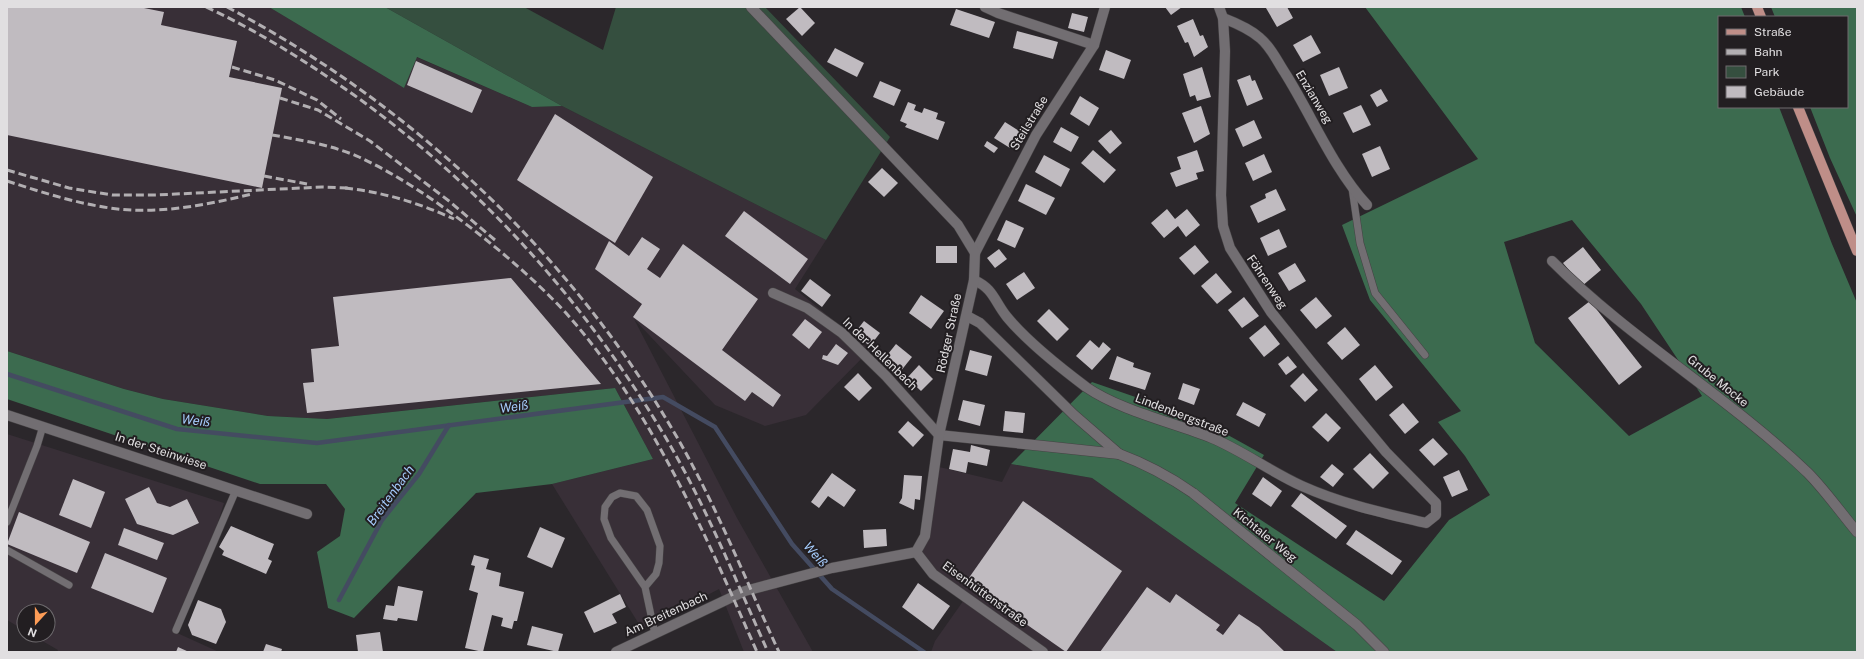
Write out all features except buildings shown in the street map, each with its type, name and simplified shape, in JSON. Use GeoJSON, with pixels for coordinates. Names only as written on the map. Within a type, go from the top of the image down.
{"type":"FeatureCollection","features":[{"type":"Feature","properties":{"kind":"main road"},"geometry":{"type":"LineString","coordinates":[[1798,108],[1857,251]]}},
{"type":"Feature","properties":{"kind":"street"},"geometry":{"type":"LineString","coordinates":[[751,7],[958,225],[975,253]]}},
{"type":"Feature","properties":{"kind":"street"},"geometry":{"type":"LineString","coordinates":[[985,7],[998,13],[1094,45]]}},
{"type":"Feature","properties":{"kind":"street","name":"Steilstraße"},"geometry":{"type":"LineString","coordinates":[[975,253],[1036,135],[1094,45],[1105,7]]}},
{"type":"Feature","properties":{"kind":"street","name":"Föhrenweg"},"geometry":{"type":"LineString","coordinates":[[1219,7],[1223,18],[1225,85],[1221,195],[1223,226],[1230,248],[1271,312],[1312,363],[1386,452],[1436,503],[1436,515]]}},
{"type":"Feature","properties":{"kind":"street","name":"Enzianweg"},"geometry":{"type":"LineString","coordinates":[[1223,18],[1239,25],[1260,38],[1268,46],[1302,100],[1352,188],[1367,205]]}},
{"type":"Feature","properties":{"kind":"street","name":"Rödger Straße"},"geometry":{"type":"LineString","coordinates":[[916,552],[925,536],[939,435],[967,316],[974,280],[975,253]]}},
{"type":"Feature","properties":{"kind":"street","name":"Grube Mocke"},"geometry":{"type":"LineString","coordinates":[[1552,261],[1578,286],[1732,408],[1807,473],[1857,532]]}},
{"type":"Feature","properties":{"kind":"street","name":"Lindenbergstraße"},"geometry":{"type":"LineString","coordinates":[[974,280],[986,286],[1007,317],[1046,354],[1088,388],[1123,407],[1170,422],[1214,439],[1303,486],[1352,505],[1426,523],[1436,515]]}},
{"type":"Feature","properties":{"kind":"street","name":"In der Hellenbach"},"geometry":{"type":"LineString","coordinates":[[773,293],[807,308],[842,333],[886,376],[939,435]]}},
{"type":"Feature","properties":{"kind":"street","name":"Kichtaler Weg"},"geometry":{"type":"LineString","coordinates":[[967,316],[980,323],[1074,415],[1119,454],[1168,476],[1193,494],[1357,625],[1384,652]]}},
{"type":"Feature","properties":{"kind":"street","name":"In der Steinwiese"},"geometry":{"type":"LineString","coordinates":[[7,415],[307,514]]}},
{"type":"Feature","properties":{"kind":"street","name":"Kichtaler Weg"},"geometry":{"type":"LineString","coordinates":[[939,435],[1119,454]]}},
{"type":"Feature","properties":{"kind":"street","name":"Am Breitenbach"},"geometry":{"type":"LineString","coordinates":[[616,652],[745,591],[832,568],[916,552]]}},
{"type":"Feature","properties":{"kind":"street","name":"Eisenhüttenstraße"},"geometry":{"type":"LineString","coordinates":[[916,552],[933,574],[1043,652]]}},
{"type":"Feature","properties":{"kind":"lane"},"geometry":{"type":"LineString","coordinates":[[1352,188],[1360,243],[1375,293],[1425,355]]}},
{"type":"Feature","properties":{"kind":"lane"},"geometry":{"type":"LineString","coordinates":[[7,522],[37,446],[43,426]]}},
{"type":"Feature","properties":{"kind":"lane"},"geometry":{"type":"LineString","coordinates":[[176,630],[236,490]]}},
{"type":"Feature","properties":{"kind":"lane"},"geometry":{"type":"LineString","coordinates":[[645,587],[656,574],[659,563],[660,546],[647,510],[636,496],[620,493],[612,497],[605,507],[604,519],[611,538],[645,587],[655,634]]}},
{"type":"Feature","properties":{"kind":"lane"},"geometry":{"type":"LineString","coordinates":[[7,550],[69,585]]}},
{"type":"Feature","properties":{"kind":"shaded area"},"geometry":{"type":"Polygon","coordinates":[[[7,7],[269,7],[404,88],[416,57],[532,107],[562,106],[826,240],[795,289],[870,350],[806,415],[765,426],[715,405],[634,319],[737,518],[813,652],[744,652],[719,589],[642,629],[552,484],[653,459],[615,388],[327,419],[268,416],[163,399],[124,389],[7,351],[7,7]]]}},
{"type":"Feature","properties":{"kind":"shaded area"},"geometry":{"type":"Polygon","coordinates":[[[7,434],[224,503],[204,567],[175,632],[219,652],[57,652],[58,650],[46,643],[56,643],[56,603],[16,603],[16,625],[7,620],[7,434]]]}},
{"type":"Feature","properties":{"kind":"shaded area"},"geometry":{"type":"Polygon","coordinates":[[[1011,464],[1092,478],[1337,652],[931,652],[935,641],[966,597],[916,552],[925,536],[935,466],[1002,482],[1011,464]]]}},
{"type":"Feature","properties":{"kind":"green space"},"geometry":{"type":"Polygon","coordinates":[[[269,7],[385,7],[562,106],[532,107],[417,57],[404,88],[269,7]]]}},
{"type":"Feature","properties":{"kind":"green space"},"geometry":{"type":"Polygon","coordinates":[[[385,7],[524,7],[603,50],[616,7],[765,7],[890,137],[826,240],[562,106],[385,7]]]}},
{"type":"Feature","properties":{"kind":"green space"},"geometry":{"type":"Polygon","coordinates":[[[1365,7],[1741,7],[1745,16],[1718,16],[1718,108],[1779,108],[1832,244],[1857,303],[1857,652],[1337,652],[1092,478],[1011,464],[1092,382],[1199,419],[1264,455],[1235,503],[1384,601],[1449,520],[1490,495],[1465,456],[1438,422],[1461,411],[1370,300],[1342,225],[1478,159],[1365,7]],[[1572,220],[1504,242],[1535,343],[1629,436],[1702,396],[1641,304],[1572,220]]]}},
{"type":"Feature","properties":{"kind":"green space"},"geometry":{"type":"Polygon","coordinates":[[[1771,7],[1857,7],[1857,217],[1830,158],[1810,108],[1848,108],[1848,16],[1775,16],[1771,7]]]}},
{"type":"Feature","properties":{"kind":"green space"},"geometry":{"type":"Polygon","coordinates":[[[7,351],[124,389],[163,399],[268,416],[327,419],[615,388],[653,459],[552,484],[476,493],[354,618],[328,608],[317,552],[340,536],[345,509],[326,484],[260,484],[7,399],[7,351]]]}},
{"type":"Feature","properties":{"kind":"waterway","name":"Weiß"},"geometry":{"type":"LineString","coordinates":[[7,374],[177,429],[317,443],[663,397],[715,427],[792,544],[832,589],[924,652]]}},
{"type":"Feature","properties":{"kind":"waterway","name":"Breitenbach"},"geometry":{"type":"LineString","coordinates":[[339,600],[382,520],[419,474],[449,425]]}},
{"type":"Feature","properties":{"kind":"railway"},"geometry":{"type":"LineString","coordinates":[[206,7],[244,26],[282,48],[354,95],[448,170],[531,253],[569,298],[605,345],[670,445],[710,521],[768,652]]}},
{"type":"Feature","properties":{"kind":"railway"},"geometry":{"type":"LineString","coordinates":[[227,7],[296,46],[361,90],[424,139],[483,191],[538,248],[589,308],[636,372],[678,439],[706,491],[779,652]]}},
{"type":"Feature","properties":{"kind":"railway"},"geometry":{"type":"LineString","coordinates":[[232,67],[275,80],[317,100],[341,119]]}},
{"type":"Feature","properties":{"kind":"railway"},"geometry":{"type":"LineString","coordinates":[[280,98],[318,110],[370,141],[449,201],[495,240]]}},
{"type":"Feature","properties":{"kind":"railway"},"geometry":{"type":"LineString","coordinates":[[272,135],[316,143],[338,149],[374,164],[404,181],[447,210],[487,240],[533,280],[566,313],[597,351],[651,432],[697,519],[757,652]]}},
{"type":"Feature","properties":{"kind":"railway"},"geometry":{"type":"LineString","coordinates":[[7,170],[69,188],[112,195],[156,195],[322,187],[350,188]]}},
{"type":"Feature","properties":{"kind":"railway"},"geometry":{"type":"LineString","coordinates":[[264,176],[307,184]]}},
{"type":"Feature","properties":{"kind":"railway"},"geometry":{"type":"LineString","coordinates":[[7,181],[71,200],[97,206],[128,210],[164,210],[182,208],[252,194]]}},
{"type":"Feature","properties":{"kind":"railway"},"geometry":{"type":"LineString","coordinates":[[345,188],[387,195],[428,208],[454,219]]}}]}
